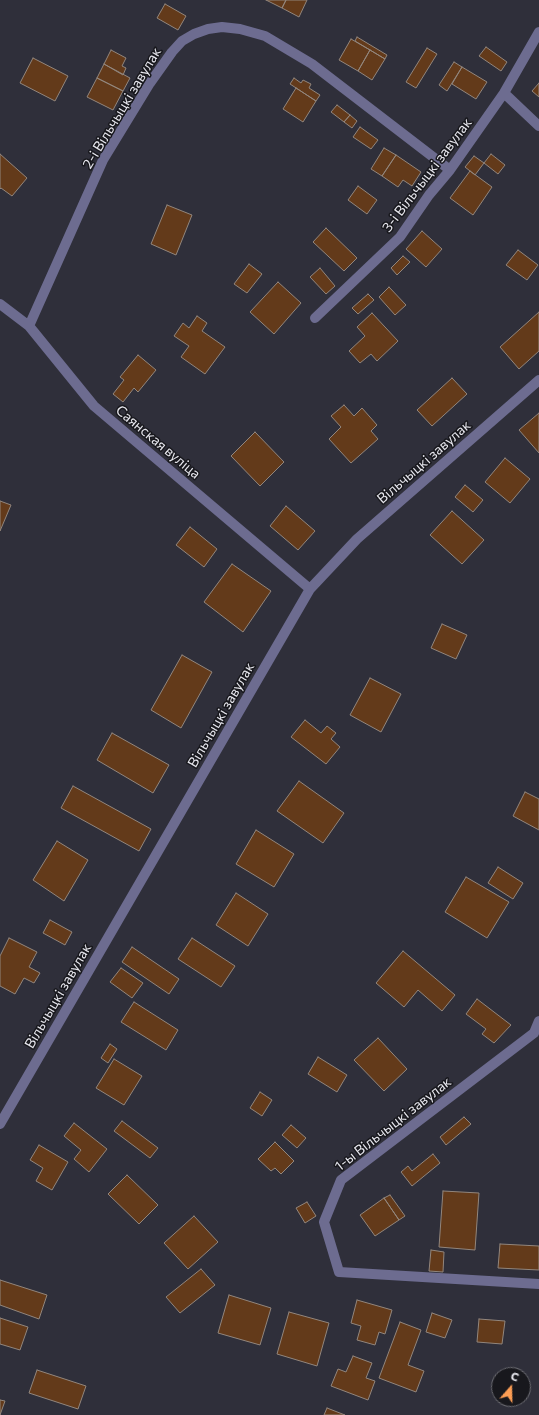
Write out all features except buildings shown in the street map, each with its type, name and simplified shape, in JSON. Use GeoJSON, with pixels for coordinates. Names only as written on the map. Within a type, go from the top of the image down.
{"type":"FeatureCollection","features":[{"type":"Feature","properties":{"kind":"street","name":"2-і Вільчыцкі завулак"},"geometry":{"type":"LineString","coordinates":[[29,326],[103,160],[150,83],[172,52],[182,42],[194,34],[208,29],[222,27],[240,29],[265,36],[312,64],[450,170]]}},
{"type":"Feature","properties":{"kind":"street","name":"3-і Вільчыцкі завулак"},"geometry":{"type":"LineString","coordinates":[[315,318],[400,237],[429,195],[450,170],[504,93],[539,32]]}},
{"type":"Feature","properties":{"kind":"street"},"geometry":{"type":"LineString","coordinates":[[504,93],[539,126]]}},
{"type":"Feature","properties":{"kind":"street","name":"Саянская вуліца"},"geometry":{"type":"LineString","coordinates":[[0,304],[29,326],[94,406],[310,590]]}},
{"type":"Feature","properties":{"kind":"street","name":"Вільчыцкі завулак"},"geometry":{"type":"LineString","coordinates":[[0,1124],[310,590],[357,539],[539,380]]}},
{"type":"Feature","properties":{"kind":"street","name":"1-ы Вільчыцкі завулак"},"geometry":{"type":"LineString","coordinates":[[539,1021],[534,1033],[341,1180],[324,1222],[339,1272],[539,1284]]}}]}
